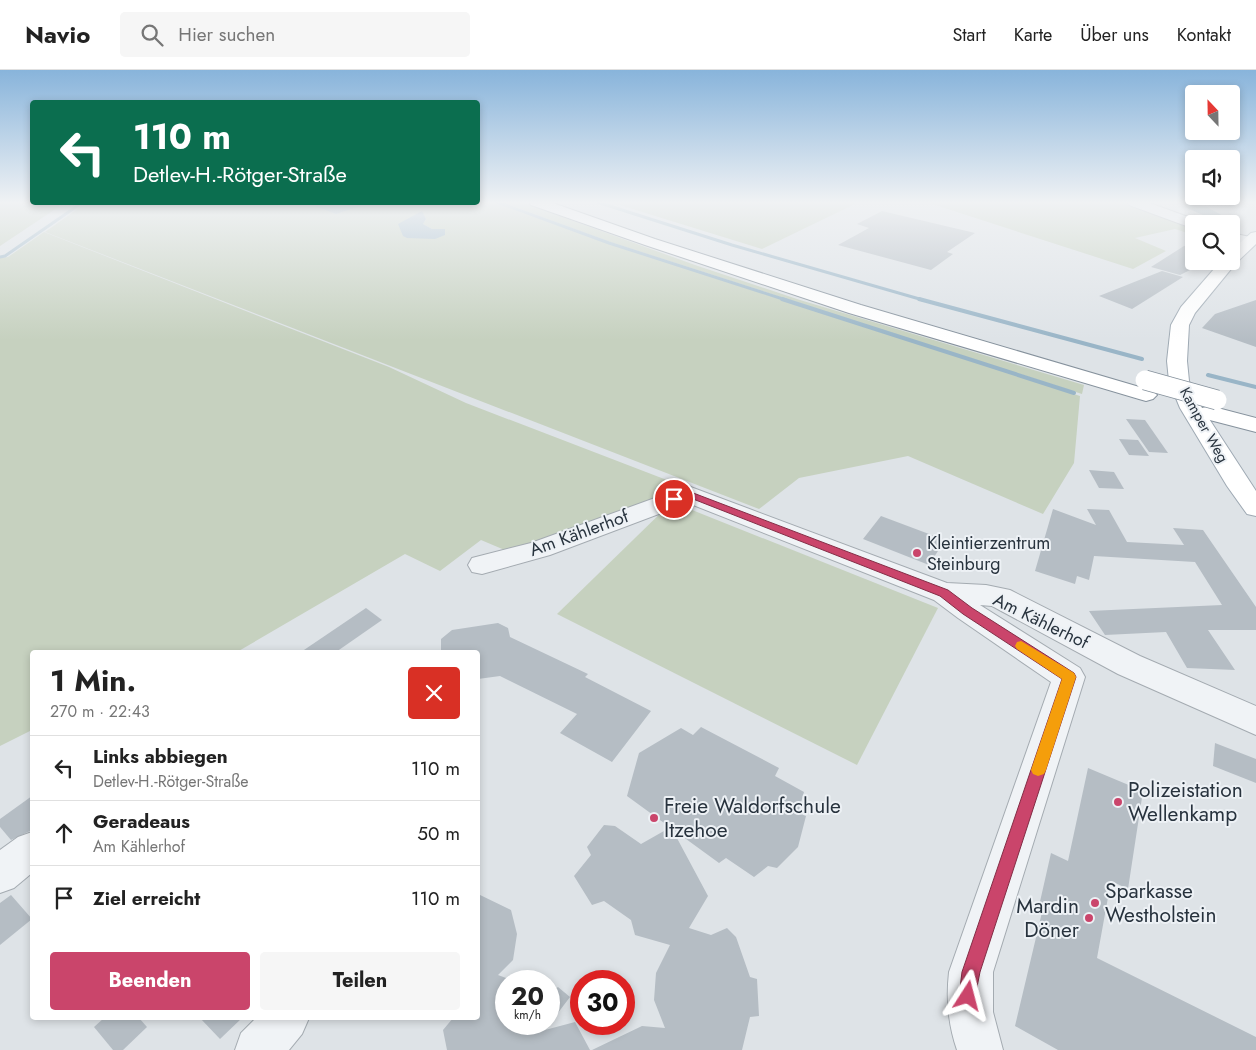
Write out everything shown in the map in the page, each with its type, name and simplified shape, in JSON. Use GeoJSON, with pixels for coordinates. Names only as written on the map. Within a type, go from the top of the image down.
{"type":"FeatureCollection","features":[{"type":"Feature","properties":{"kind":"main road"},"geometry":{"type":"LineString","coordinates":[[668,248],[856,309],[1214,407],[1256,426]]}},
{"type":"Feature","properties":{"kind":"main road"},"geometry":{"type":"LineString","coordinates":[[694,248],[1145,388]]}},
{"type":"Feature","properties":{"kind":"main road","name":"Kamper Weg"},"geometry":{"type":"LineString","coordinates":[[1245,248],[1187,311],[1180,325],[1177,361],[1179,381],[1191,408],[1224,462],[1256,508]]}},
{"type":"Feature","properties":{"kind":"main road"},"geometry":{"type":"LineString","coordinates":[[1214,407],[1256,410]]}},
{"type":"Feature","properties":{"kind":"street","name":"Am Kählerhof"},"geometry":{"type":"LineString","coordinates":[[482,566],[540,549],[688,494],[944,593],[961,596],[990,594],[1000,597],[1129,665],[1256,721]]}},
{"type":"Feature","properties":{"kind":"street"},"geometry":{"type":"LineString","coordinates":[[944,593],[974,615],[1069,677],[971,972],[968,996],[973,1030],[980,1050]]}},
{"type":"Feature","properties":{"kind":"street"},"geometry":{"type":"LineString","coordinates":[[0,874],[30,852]]}},
{"type":"Feature","properties":{"kind":"street"},"geometry":{"type":"LineString","coordinates":[[258,1050],[284,1020]]}},
{"type":"Feature","properties":{"kind":"green space"},"geometry":{"type":"Polygon","coordinates":[[[21,248],[84,248],[389,367],[466,403],[685,487],[512,553],[481,540],[440,571],[405,554],[240,650],[30,650],[30,731],[0,746],[0,258],[8,257],[21,248]]]}},
{"type":"Feature","properties":{"kind":"green space"},"geometry":{"type":"Polygon","coordinates":[[[86,248],[622,248],[1080,396],[1074,463],[1043,514],[908,456],[799,478],[759,509],[86,248]]]}},
{"type":"Feature","properties":{"kind":"green space"},"geometry":{"type":"Polygon","coordinates":[[[628,248],[647,248],[800,300],[1084,385],[1082,394],[628,248]]]}},
{"type":"Feature","properties":{"kind":"green space"},"geometry":{"type":"Polygon","coordinates":[[[1067,248],[1158,248],[1166,251],[1133,269],[1067,248]]]}},
{"type":"Feature","properties":{"kind":"green space"},"geometry":{"type":"Polygon","coordinates":[[[672,502],[938,608],[857,765],[557,614],[672,502]]]}},
{"type":"Feature","properties":{"kind":"building"},"geometry":{"type":"Polygon","coordinates":[[[848,248],[953,248],[947,252],[953,254],[931,270],[848,248]]]}},
{"type":"Feature","properties":{"kind":"building"},"geometry":{"type":"Polygon","coordinates":[[[1181,248],[1185,248],[1185,270],[1190,270],[1180,275],[1151,267],[1181,248]]]}},
{"type":"Feature","properties":{"kind":"building"},"geometry":{"type":"Polygon","coordinates":[[[1162,271],[1183,277],[1132,309],[1099,296],[1162,271]]]}},
{"type":"Feature","properties":{"kind":"building"},"geometry":{"type":"Polygon","coordinates":[[[1256,300],[1256,347],[1202,328],[1215,314],[1256,300]]]}},
{"type":"Feature","properties":{"kind":"building"},"geometry":{"type":"Polygon","coordinates":[[[1126,419],[1145,420],[1168,453],[1149,452],[1126,419]]]}},
{"type":"Feature","properties":{"kind":"building"},"geometry":{"type":"Polygon","coordinates":[[[1119,439],[1138,440],[1149,456],[1129,455],[1119,439]]]}},
{"type":"Feature","properties":{"kind":"building"},"geometry":{"type":"Polygon","coordinates":[[[1089,470],[1114,472],[1124,489],[1099,488],[1089,470]]]}},
{"type":"Feature","properties":{"kind":"building"},"geometry":{"type":"Polygon","coordinates":[[[1053,509],[1096,525],[1087,509],[1109,510],[1127,542],[1184,545],[1173,528],[1203,530],[1256,607],[1256,630],[1208,630],[1235,670],[1187,668],[1166,632],[1105,635],[1089,611],[1222,605],[1195,562],[1094,556],[1089,580],[1077,576],[1075,584],[1035,571],[1053,509]]]}},
{"type":"Feature","properties":{"kind":"building","name":"Kleintierzentrum Steinburg"},"geometry":{"type":"Polygon","coordinates":[[[881,516],[945,540],[929,565],[863,539],[881,516]]]}},
{"type":"Feature","properties":{"kind":"building"},"geometry":{"type":"Polygon","coordinates":[[[366,608],[382,620],[339,650],[304,650],[366,608]]]}},
{"type":"Feature","properties":{"kind":"building"},"geometry":{"type":"Polygon","coordinates":[[[498,623],[508,628],[510,637],[588,674],[585,677],[651,711],[612,762],[560,733],[577,714],[500,676],[480,679],[480,650],[441,650],[441,639],[452,630],[498,623]]]}},
{"type":"Feature","properties":{"kind":"building"},"geometry":{"type":"Polygon","coordinates":[[[701,727],[779,768],[775,776],[804,792],[798,813],[806,816],[798,847],[777,868],[768,866],[754,877],[726,858],[719,863],[627,796],[639,753],[681,728],[693,735],[701,727]]]}},
{"type":"Feature","properties":{"kind":"building"},"geometry":{"type":"Polygon","coordinates":[[[1215,743],[1256,759],[1256,783],[1213,766],[1215,743]]]}},
{"type":"Feature","properties":{"kind":"building"},"geometry":{"type":"Polygon","coordinates":[[[1088,768],[1143,791],[1128,889],[1111,881],[1097,958],[1256,1037],[1256,1050],[1058,1050],[1015,1026],[1043,908],[1039,906],[1051,853],[1068,861],[1088,768]]]}},
{"type":"Feature","properties":{"kind":"building"},"geometry":{"type":"Polygon","coordinates":[[[30,797],[30,831],[11,840],[0,827],[0,819],[30,797]]]}},
{"type":"Feature","properties":{"kind":"building"},"geometry":{"type":"Polygon","coordinates":[[[604,825],[615,826],[641,844],[671,827],[708,896],[689,928],[711,935],[727,928],[736,937],[750,977],[757,979],[759,1016],[750,1017],[742,1050],[592,1050],[623,1035],[635,1035],[635,1029],[642,1026],[665,1028],[654,1000],[656,973],[670,945],[635,935],[631,920],[604,901],[592,905],[574,876],[591,855],[587,847],[604,825]]]}},
{"type":"Feature","properties":{"kind":"building"},"geometry":{"type":"Polygon","coordinates":[[[11,895],[30,917],[30,921],[0,945],[0,903],[11,895]]]}},
{"type":"Feature","properties":{"kind":"building"},"geometry":{"type":"Polygon","coordinates":[[[480,895],[511,910],[517,934],[513,960],[503,970],[495,970],[495,1035],[560,1035],[560,1026],[570,1023],[570,1035],[582,1035],[590,1050],[447,1050],[443,1030],[451,1020],[480,1020],[480,895]]]}},
{"type":"Feature","properties":{"kind":"building"},"geometry":{"type":"Polygon","coordinates":[[[560,989],[570,997],[560,1010],[560,989]]]}},
{"type":"Feature","properties":{"kind":"building"},"geometry":{"type":"Polygon","coordinates":[[[102,1020],[141,1020],[147,1027],[123,1050],[113,1050],[94,1027],[102,1020]]]}},
{"type":"Feature","properties":{"kind":"building"},"geometry":{"type":"Polygon","coordinates":[[[202,1020],[240,1020],[220,1039],[202,1020]]]}},
{"type":"Feature","properties":{"kind":"waterway"},"geometry":{"type":"LineString","coordinates":[[0,257],[5,256],[17,248]]}},
{"type":"Feature","properties":{"kind":"waterway"},"geometry":{"type":"LineString","coordinates":[[624,248],[786,300]]}},
{"type":"Feature","properties":{"kind":"waterway"},"geometry":{"type":"LineString","coordinates":[[741,248],[923,300]]}},
{"type":"Feature","properties":{"kind":"waterway"},"geometry":{"type":"LineString","coordinates":[[782,299],[1074,393]]}},
{"type":"Feature","properties":{"kind":"waterway"},"geometry":{"type":"LineString","coordinates":[[919,299],[1142,359]]}},
{"type":"Feature","properties":{"kind":"waterway"},"geometry":{"type":"LineString","coordinates":[[1208,375],[1256,387]]}},
{"type":"Feature","properties":{"kind":"slow traffic"},"geometry":{"type":"LineString","coordinates":[[1021,646],[1069,677],[1038,770]]}},
{"type":"Feature","properties":{"kind":"place","name":"Kleintierzentrum Steinburg"},"geometry":{"type":"Point","coordinates":[917,553]}},
{"type":"Feature","properties":{"kind":"place","name":"Polizeistation Wellenkamp"},"geometry":{"type":"Point","coordinates":[1118,802]}},
{"type":"Feature","properties":{"kind":"place","name":"Freie Waldorfschule Itzehoe"},"geometry":{"type":"Point","coordinates":[654,818]}},
{"type":"Feature","properties":{"kind":"place","name":"Sparkasse Westholstein"},"geometry":{"type":"Point","coordinates":[1095,903]}},
{"type":"Feature","properties":{"kind":"place","name":"Mardin Döner"},"geometry":{"type":"Point","coordinates":[1089,918]}},
{"type":"Feature","properties":{"kind":"route"},"geometry":{"type":"LineString","coordinates":[[674,499],[688,494],[944,593],[968,611],[1069,677],[971,972],[968,996]]}}]}
